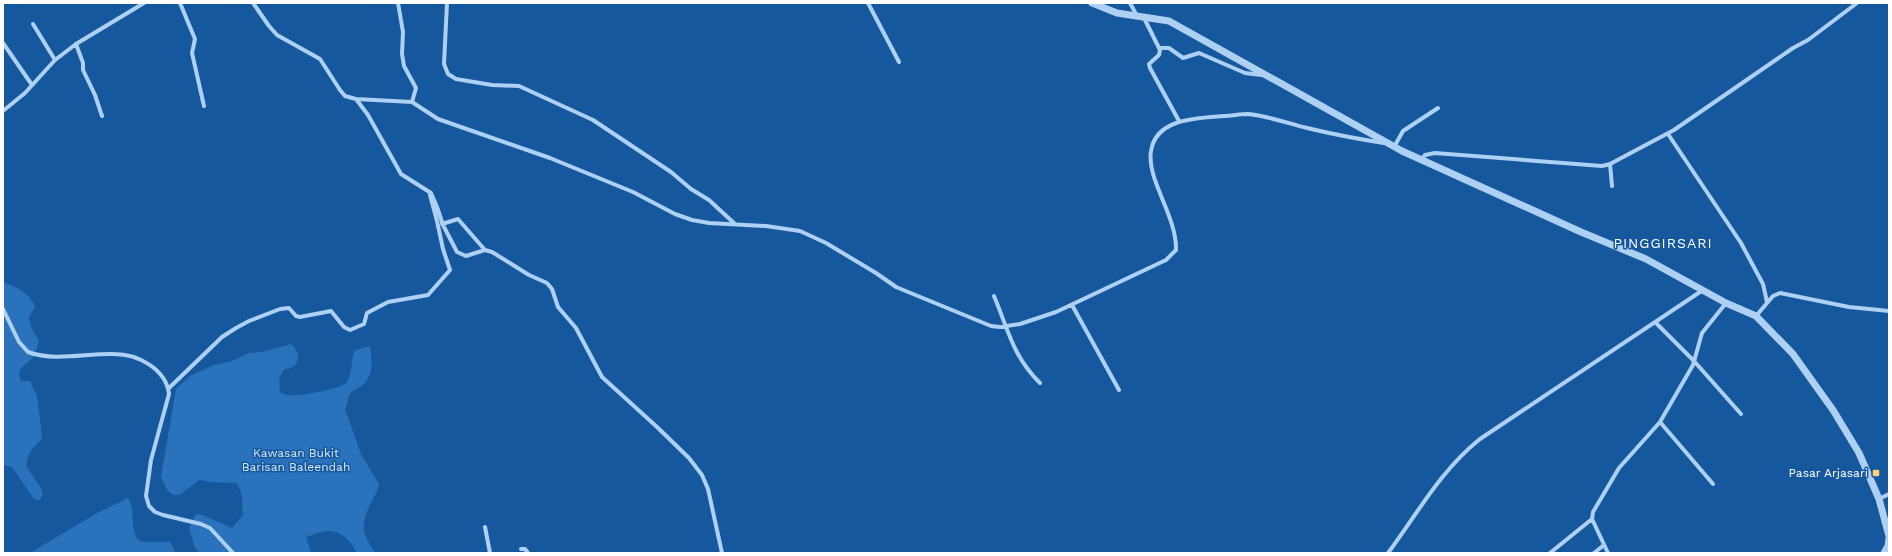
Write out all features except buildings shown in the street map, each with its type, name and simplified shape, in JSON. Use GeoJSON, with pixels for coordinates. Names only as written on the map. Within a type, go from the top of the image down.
{"type":"FeatureCollection","features":[{"type":"Feature","properties":{"kind":"street"},"geometry":{"type":"LineString","coordinates":[[3,110],[32,85],[55,60],[76,44],[144,3]]}},
{"type":"Feature","properties":{"kind":"street"},"geometry":{"type":"LineString","coordinates":[[180,3],[195,39],[192,53],[204,106]]}},
{"type":"Feature","properties":{"kind":"street"},"geometry":{"type":"LineString","coordinates":[[253,3],[268,26],[277,35],[295,47],[316,56],[345,96],[356,99],[412,102],[438,119],[550,158],[633,192],[675,214],[692,220],[709,223],[735,224],[800,231],[826,243],[908,293],[991,326],[1007,327],[1020,324],[1072,305],[1166,260],[1176,250],[1177,242],[1171,217],[1154,174],[1150,159],[1153,141],[1160,133],[1179,122],[1192,118],[1246,114],[1268,117],[1342,136],[1392,146]]}},
{"type":"Feature","properties":{"kind":"street"},"geometry":{"type":"LineString","coordinates":[[398,3],[403,32],[402,54],[404,66],[416,88],[412,102]]}},
{"type":"Feature","properties":{"kind":"street"},"geometry":{"type":"LineString","coordinates":[[447,3],[444,64],[445,70],[450,76],[456,79],[481,83],[519,86],[593,120],[671,172],[692,189],[709,200],[735,224]]}},
{"type":"Feature","properties":{"kind":"street"},"geometry":{"type":"LineString","coordinates":[[868,3],[899,62]]}},
{"type":"Feature","properties":{"kind":"street"},"geometry":{"type":"LineString","coordinates":[[1092,3],[1117,13],[1169,21],[1392,146],[1581,232],[1646,259],[1726,303],[1756,316],[1793,354],[1812,380],[1859,453],[1879,499],[1889,537],[1888,546],[1884,553]]}},
{"type":"Feature","properties":{"kind":"street"},"geometry":{"type":"LineString","coordinates":[[1130,3],[1160,48],[1160,53],[1150,62],[1150,68],[1179,122]]}},
{"type":"Feature","properties":{"kind":"street"},"geometry":{"type":"LineString","coordinates":[[1420,160],[1425,154],[1435,153],[1602,166],[1610,164],[1668,134],[1793,48],[1808,40],[1857,3]]}},
{"type":"Feature","properties":{"kind":"street"},"geometry":{"type":"LineString","coordinates":[[33,24],[55,60]]}},
{"type":"Feature","properties":{"kind":"street"},"geometry":{"type":"LineString","coordinates":[[3,44],[32,85]]}},
{"type":"Feature","properties":{"kind":"street"},"geometry":{"type":"LineString","coordinates":[[76,44],[83,63],[83,70],[93,91],[102,116]]}},
{"type":"Feature","properties":{"kind":"street"},"geometry":{"type":"LineString","coordinates":[[1160,48],[1169,48],[1183,58],[1199,53],[1245,73],[1266,75]]}},
{"type":"Feature","properties":{"kind":"street"},"geometry":{"type":"LineString","coordinates":[[356,99],[368,115],[401,174],[428,191],[438,207],[442,224],[459,254],[466,256],[485,250]]}},
{"type":"Feature","properties":{"kind":"street"},"geometry":{"type":"LineString","coordinates":[[1392,146],[1403,131],[1438,108]]}},
{"type":"Feature","properties":{"kind":"street"},"geometry":{"type":"LineString","coordinates":[[1668,134],[1741,243],[1763,284],[1767,302]]}},
{"type":"Feature","properties":{"kind":"street"},"geometry":{"type":"LineString","coordinates":[[1610,164],[1612,186]]}},
{"type":"Feature","properties":{"kind":"street"},"geometry":{"type":"LineString","coordinates":[[168,388],[222,337],[249,321],[280,309],[289,308],[296,316],[300,317],[331,311],[344,327],[350,330],[364,324],[367,313],[385,303],[429,294],[450,270],[443,249],[438,221],[428,191]]}},
{"type":"Feature","properties":{"kind":"street"},"geometry":{"type":"LineString","coordinates":[[442,224],[458,219],[485,250],[492,252],[529,275],[547,283],[552,289],[560,311],[576,328],[602,378],[689,458],[702,476],[708,490],[722,553]]}},
{"type":"Feature","properties":{"kind":"street"},"geometry":{"type":"LineString","coordinates":[[1388,553],[1448,468],[1462,453],[1480,439],[1656,323],[1703,290]]}},
{"type":"Feature","properties":{"kind":"street"},"geometry":{"type":"LineString","coordinates":[[1756,316],[1773,296],[1780,293],[1849,307],[1888,312]]}},
{"type":"Feature","properties":{"kind":"street"},"geometry":{"type":"LineString","coordinates":[[994,296],[1014,348],[1027,370],[1040,383]]}},
{"type":"Feature","properties":{"kind":"street"},"geometry":{"type":"LineString","coordinates":[[1608,553],[1592,519],[1593,512],[1619,468],[1660,422],[1694,361],[1702,333],[1726,303]]}},
{"type":"Feature","properties":{"kind":"street"},"geometry":{"type":"LineString","coordinates":[[1072,305],[1119,390]]}},
{"type":"Feature","properties":{"kind":"street"},"geometry":{"type":"LineString","coordinates":[[3,309],[19,342],[28,352],[70,357],[97,354],[123,355],[156,369],[162,375],[169,394],[150,460],[146,496],[149,506],[155,512],[163,515],[201,524],[210,528],[233,553]]}},
{"type":"Feature","properties":{"kind":"street"},"geometry":{"type":"LineString","coordinates":[[1656,323],[1694,361],[1741,414]]}},
{"type":"Feature","properties":{"kind":"street"},"geometry":{"type":"LineString","coordinates":[[1660,422],[1712,484]]}},
{"type":"Feature","properties":{"kind":"street"},"geometry":{"type":"LineString","coordinates":[[1879,499],[1889,494]]}},
{"type":"Feature","properties":{"kind":"street"},"geometry":{"type":"LineString","coordinates":[[1550,553],[1592,519]]}},
{"type":"Feature","properties":{"kind":"street"},"geometry":{"type":"LineString","coordinates":[[485,527],[490,553]]}},
{"type":"Feature","properties":{"kind":"street"},"geometry":{"type":"LineString","coordinates":[[1594,553],[1604,545]]}},
{"type":"Feature","properties":{"kind":"street"},"geometry":{"type":"LineString","coordinates":[[521,549],[526,549],[528,553]]}},
{"type":"Feature","properties":{"kind":"green space"},"geometry":{"type":"Polygon","coordinates":[[[3,282],[26,293],[35,306],[29,318],[32,329],[39,341],[34,357],[20,369],[19,375],[21,381],[30,381],[37,396],[42,434],[41,440],[29,454],[26,466],[41,488],[43,494],[40,500],[34,499],[12,467],[3,465],[3,282]]]}},
{"type":"Feature","properties":{"kind":"green space","name":"Kawasan Bukit Barisan Baleendah"},"geometry":{"type":"Polygon","coordinates":[[[291,344],[297,352],[298,360],[294,366],[285,369],[280,377],[280,392],[286,395],[309,394],[336,388],[346,383],[350,376],[352,358],[355,350],[370,346],[372,362],[371,372],[367,381],[350,394],[345,409],[361,454],[379,484],[365,516],[364,522],[367,539],[375,553],[356,553],[349,541],[337,532],[328,531],[306,537],[311,553],[200,553],[195,548],[189,528],[196,514],[203,515],[232,528],[243,515],[242,496],[237,483],[199,480],[180,495],[173,495],[168,491],[161,477],[176,389],[190,376],[214,365],[232,361],[249,353],[262,352],[291,344]]]}},
{"type":"Feature","properties":{"kind":"green space"},"geometry":{"type":"Polygon","coordinates":[[[128,498],[132,508],[135,535],[138,540],[143,542],[170,542],[176,553],[30,553],[97,513],[128,498]]]}},
{"type":"Feature","properties":{"kind":"place","name":"Pasar Arjasari"},"geometry":{"type":"Point","coordinates":[1876,473]}},
{"type":"Feature","properties":{"kind":"district","name":"PINGGIRSARI"},"geometry":{"type":"Point","coordinates":[1663,243]}}]}
